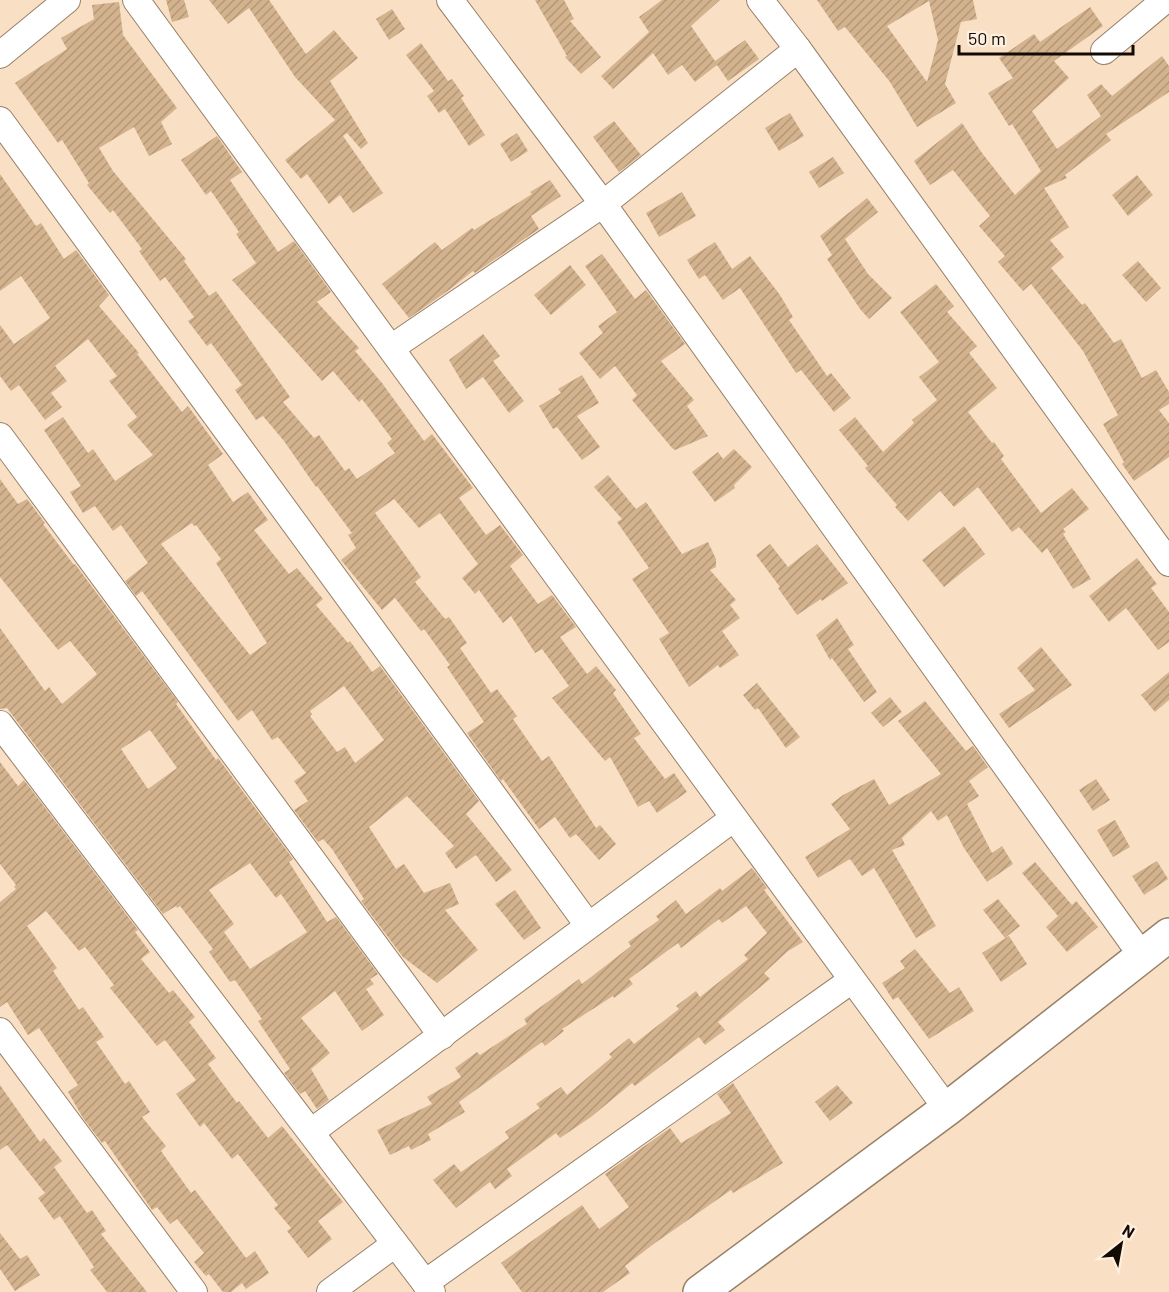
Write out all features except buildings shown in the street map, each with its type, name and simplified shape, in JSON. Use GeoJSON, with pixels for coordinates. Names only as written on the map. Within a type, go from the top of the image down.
{"type":"FeatureCollection","features":[{"type":"Feature","properties":{"kind":"street"},"geometry":{"type":"LineString","coordinates":[[0,56],[67,0]]}},
{"type":"Feature","properties":{"kind":"street"},"geometry":{"type":"LineString","coordinates":[[136,0],[947,1109]]}},
{"type":"Feature","properties":{"kind":"street"},"geometry":{"type":"LineString","coordinates":[[450,0],[603,204],[1142,956]]}},
{"type":"Feature","properties":{"kind":"street"},"geometry":{"type":"LineString","coordinates":[[760,0],[798,49],[1169,563]]}},
{"type":"Feature","properties":{"kind":"street"},"geometry":{"type":"LineString","coordinates":[[1104,51],[1165,0]]}},
{"type":"Feature","properties":{"kind":"street"},"geometry":{"type":"LineString","coordinates":[[392,348],[603,204],[798,49]]}},
{"type":"Feature","properties":{"kind":"street"},"geometry":{"type":"LineString","coordinates":[[0,120],[588,926]]}},
{"type":"Feature","properties":{"kind":"street"},"geometry":{"type":"LineString","coordinates":[[0,436],[442,1036]]}},
{"type":"Feature","properties":{"kind":"street"},"geometry":{"type":"LineString","coordinates":[[0,724],[428,1287],[852,980]]}},
{"type":"Feature","properties":{"kind":"street"},"geometry":{"type":"LineString","coordinates":[[310,1132],[734,818]]}},
{"type":"Feature","properties":{"kind":"street"},"geometry":{"type":"LineString","coordinates":[[700,1292],[947,1109],[1169,935]]}},
{"type":"Feature","properties":{"kind":"street"},"geometry":{"type":"LineString","coordinates":[[0,1030],[194,1292]]}},
{"type":"Feature","properties":{"kind":"street"},"geometry":{"type":"LineString","coordinates":[[330,1292],[395,1244]]}}]}
